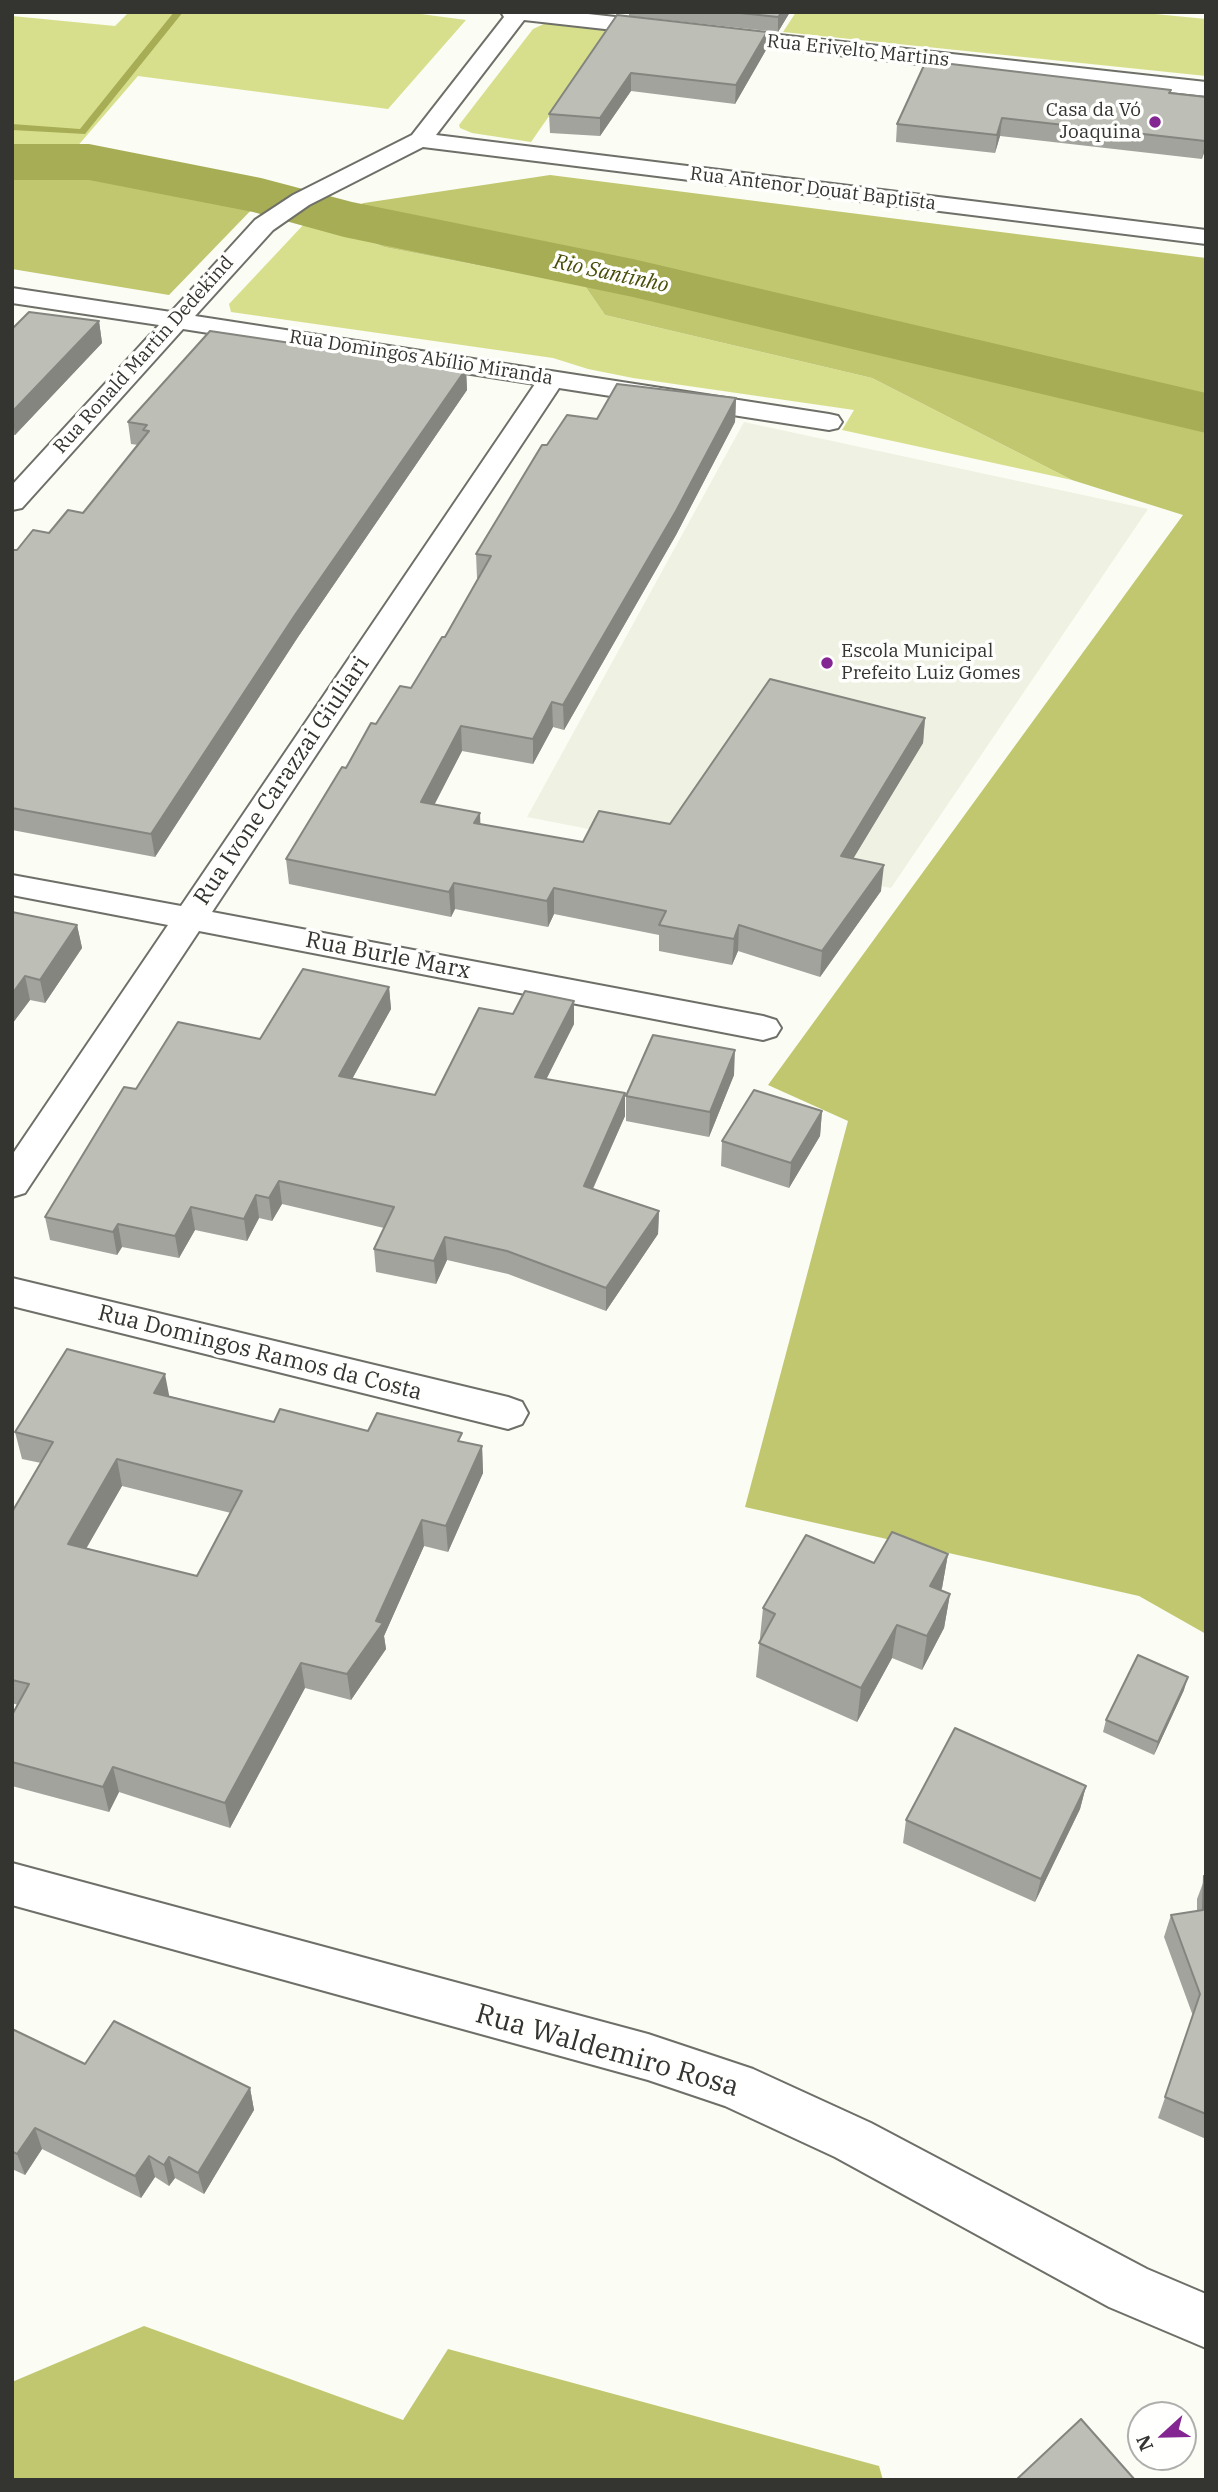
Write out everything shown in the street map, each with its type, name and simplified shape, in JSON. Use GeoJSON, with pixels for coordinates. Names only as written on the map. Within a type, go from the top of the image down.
{"type":"FeatureCollection","features":[{"type":"Feature","properties":{"kind":"street","name":"Rua Erivelto Martins"},"geometry":{"type":"LineString","coordinates":[[511,12],[1206,89]]}},
{"type":"Feature","properties":{"kind":"street"},"geometry":{"type":"LineString","coordinates":[[420,141],[519,13]]}},
{"type":"Feature","properties":{"kind":"street","name":"Rua Ronald Martin Dedekind"},"geometry":{"type":"LineString","coordinates":[[12,502],[249,239],[280,213],[301,200],[420,141]]}},
{"type":"Feature","properties":{"kind":"street","name":"Rua Antenor Douat Baptista"},"geometry":{"type":"LineString","coordinates":[[420,141],[1206,237]]}},
{"type":"Feature","properties":{"kind":"street","name":"Rua Domingos Abílio Miranda"},"geometry":{"type":"LineString","coordinates":[[12,295],[829,422]]}},
{"type":"Feature","properties":{"kind":"street","name":"Rua Ivone Carazzai Giuliari"},"geometry":{"type":"LineString","coordinates":[[12,1184],[552,379]]}},
{"type":"Feature","properties":{"kind":"street","name":"Rua Burle Marx"},"geometry":{"type":"LineString","coordinates":[[12,885],[763,1028]]}},
{"type":"Feature","properties":{"kind":"street","name":"Rua Domingos Ramos da Costa"},"geometry":{"type":"LineString","coordinates":[[12,1292],[508,1413]]}},
{"type":"Feature","properties":{"kind":"street","name":"Rua Waldemiro Rosa"},"geometry":{"type":"LineString","coordinates":[[12,1884],[648,2057],[735,2086],[853,2140],[1128,2288],[1206,2321]]}},
{"type":"Feature","properties":{"kind":"shaded area","name":"Escola Municipal Prefeito Luiz Gomes"},"geometry":{"type":"Polygon","coordinates":[[[744,422],[1148,509],[891,888],[527,817],[744,422]]]}},
{"type":"Feature","properties":{"kind":"green space"},"geometry":{"type":"Polygon","coordinates":[[[129,12],[406,12],[466,20],[388,109],[138,76],[69,156],[12,155],[12,16],[115,26],[129,12]]]}},
{"type":"Feature","properties":{"kind":"green space"},"geometry":{"type":"Polygon","coordinates":[[[796,12],[1135,12],[1206,19],[1206,76],[783,32],[796,12]]]}},
{"type":"Feature","properties":{"kind":"green space"},"geometry":{"type":"Polygon","coordinates":[[[548,22],[611,27],[531,142],[472,133],[460,128],[459,125],[533,29],[548,22]]]}},
{"type":"Feature","properties":{"kind":"green space"},"geometry":{"type":"Polygon","coordinates":[[[12,167],[83,168],[258,203],[169,295],[12,269],[12,167]]]}},
{"type":"Feature","properties":{"kind":"green space"},"geometry":{"type":"Polygon","coordinates":[[[550,175],[1206,258],[1206,1634],[1139,1596],[745,1507],[848,1121],[768,1085],[1183,515],[1072,480],[872,378],[605,315],[585,286],[384,247],[313,219],[364,203],[550,175]]]}},
{"type":"Feature","properties":{"kind":"green space"},"geometry":{"type":"Polygon","coordinates":[[[313,219],[384,247],[585,286],[605,315],[872,378],[1072,480],[842,430],[854,410],[633,378],[588,369],[553,358],[231,312],[229,304],[305,223],[313,219]]]}},
{"type":"Feature","properties":{"kind":"green space"},"geometry":{"type":"Polygon","coordinates":[[[144,2326],[403,2420],[448,2349],[879,2466],[883,2480],[12,2480],[12,2382],[144,2326]]]}},
{"type":"Feature","properties":{"kind":"building"},"geometry":{"type":"Polygon","coordinates":[[[731,12],[782,12],[778,17],[731,12]]]}},
{"type":"Feature","properties":{"kind":"building"},"geometry":{"type":"Polygon","coordinates":[[[617,15],[767,32],[736,85],[631,73],[600,118],[549,114],[617,15]]]}},
{"type":"Feature","properties":{"kind":"building"},"geometry":{"type":"Polygon","coordinates":[[[926,61],[1171,90],[1169,93],[1206,97],[1206,138],[1205,141],[1002,118],[997,135],[897,124],[926,61]]]}},
{"type":"Feature","properties":{"kind":"building"},"geometry":{"type":"Polygon","coordinates":[[[29,312],[99,321],[12,412],[12,329],[29,312]]]}},
{"type":"Feature","properties":{"kind":"building"},"geometry":{"type":"Polygon","coordinates":[[[210,331],[466,369],[295,615],[151,834],[12,808],[12,550],[17,550],[33,530],[49,533],[68,510],[83,513],[149,431],[143,430],[147,425],[128,422],[210,331]]]}},
{"type":"Feature","properties":{"kind":"building"},"geometry":{"type":"Polygon","coordinates":[[[617,384],[736,398],[676,511],[563,705],[552,702],[533,739],[461,726],[421,802],[480,813],[474,823],[583,842],[599,811],[670,824],[770,679],[925,718],[841,856],[884,865],[822,951],[739,925],[734,939],[659,925],[666,911],[554,888],[547,901],[454,883],[449,892],[286,859],[342,767],[346,768],[371,723],[376,724],[400,686],[411,688],[442,637],[445,637],[491,556],[476,554],[542,445],[547,445],[567,415],[597,419],[617,384]]]}},
{"type":"Feature","properties":{"kind":"building"},"geometry":{"type":"Polygon","coordinates":[[[12,912],[77,925],[40,980],[25,976],[12,994],[12,912]]]}},
{"type":"Feature","properties":{"kind":"building"},"geometry":{"type":"Polygon","coordinates":[[[303,969],[389,987],[339,1076],[435,1095],[479,1008],[513,1014],[525,991],[574,1001],[535,1077],[625,1093],[584,1186],[659,1211],[606,1288],[507,1251],[445,1237],[434,1261],[374,1249],[394,1207],[279,1181],[269,1198],[256,1195],[244,1219],[191,1207],[175,1236],[118,1224],[113,1232],[45,1217],[124,1087],[136,1089],[178,1022],[260,1039],[303,969]]]}},
{"type":"Feature","properties":{"kind":"building"},"geometry":{"type":"Polygon","coordinates":[[[653,1035],[735,1050],[710,1112],[626,1096],[653,1035]]]}},
{"type":"Feature","properties":{"kind":"building"},"geometry":{"type":"Polygon","coordinates":[[[754,1090],[822,1111],[791,1163],[722,1141],[754,1090]]]}},
{"type":"Feature","properties":{"kind":"building"},"geometry":{"type":"Polygon","coordinates":[[[67,1349],[165,1374],[154,1393],[274,1422],[280,1409],[368,1431],[377,1413],[462,1433],[458,1441],[482,1446],[446,1526],[422,1520],[376,1621],[383,1623],[347,1674],[301,1663],[225,1803],[113,1767],[103,1787],[12,1762],[12,1715],[29,1684],[12,1680],[12,1512],[53,1442],[15,1432],[67,1349]],[[117,1459],[68,1544],[197,1576],[242,1491],[117,1459]]]}},
{"type":"Feature","properties":{"kind":"building"},"geometry":{"type":"Polygon","coordinates":[[[892,1532],[948,1554],[930,1586],[950,1594],[927,1636],[897,1625],[861,1688],[759,1643],[775,1614],[763,1608],[806,1535],[874,1563],[892,1532]]]}},
{"type":"Feature","properties":{"kind":"building"},"geometry":{"type":"Polygon","coordinates":[[[1138,1655],[1188,1677],[1158,1742],[1106,1720],[1138,1655]]]}},
{"type":"Feature","properties":{"kind":"building"},"geometry":{"type":"Polygon","coordinates":[[[955,1728],[1086,1786],[1041,1879],[906,1820],[955,1728]]]}},
{"type":"Feature","properties":{"kind":"building"},"geometry":{"type":"Polygon","coordinates":[[[1206,1875],[1206,2114],[1165,2097],[1200,1994],[1171,1915],[1203,1910],[1206,1875]]]}},
{"type":"Feature","properties":{"kind":"building"},"geometry":{"type":"Polygon","coordinates":[[[114,2021],[250,2088],[198,2173],[169,2157],[164,2165],[149,2156],[135,2176],[35,2128],[17,2154],[12,2151],[12,2029],[85,2064],[114,2021]]]}},
{"type":"Feature","properties":{"kind":"building"},"geometry":{"type":"Polygon","coordinates":[[[1081,2419],[1135,2480],[1016,2480],[1081,2419]]]}},
{"type":"Feature","properties":{"kind":"waterway"},"geometry":{"type":"LineString","coordinates":[[12,127],[82,132],[179,12]]}},
{"type":"Feature","properties":{"kind":"waterway","name":"Rio Santinho"},"geometry":{"type":"LineString","coordinates":[[12,162],[89,162],[261,196],[344,219],[633,278],[1206,413]]}},
{"type":"Feature","properties":{"kind":"place","name":"Casa da Vó Joaquina"},"geometry":{"type":"Point","coordinates":[1155,122]}},
{"type":"Feature","properties":{"kind":"place","name":"Escola Municipal Prefeito Luiz Gomes"},"geometry":{"type":"Point","coordinates":[827,663]}}]}
